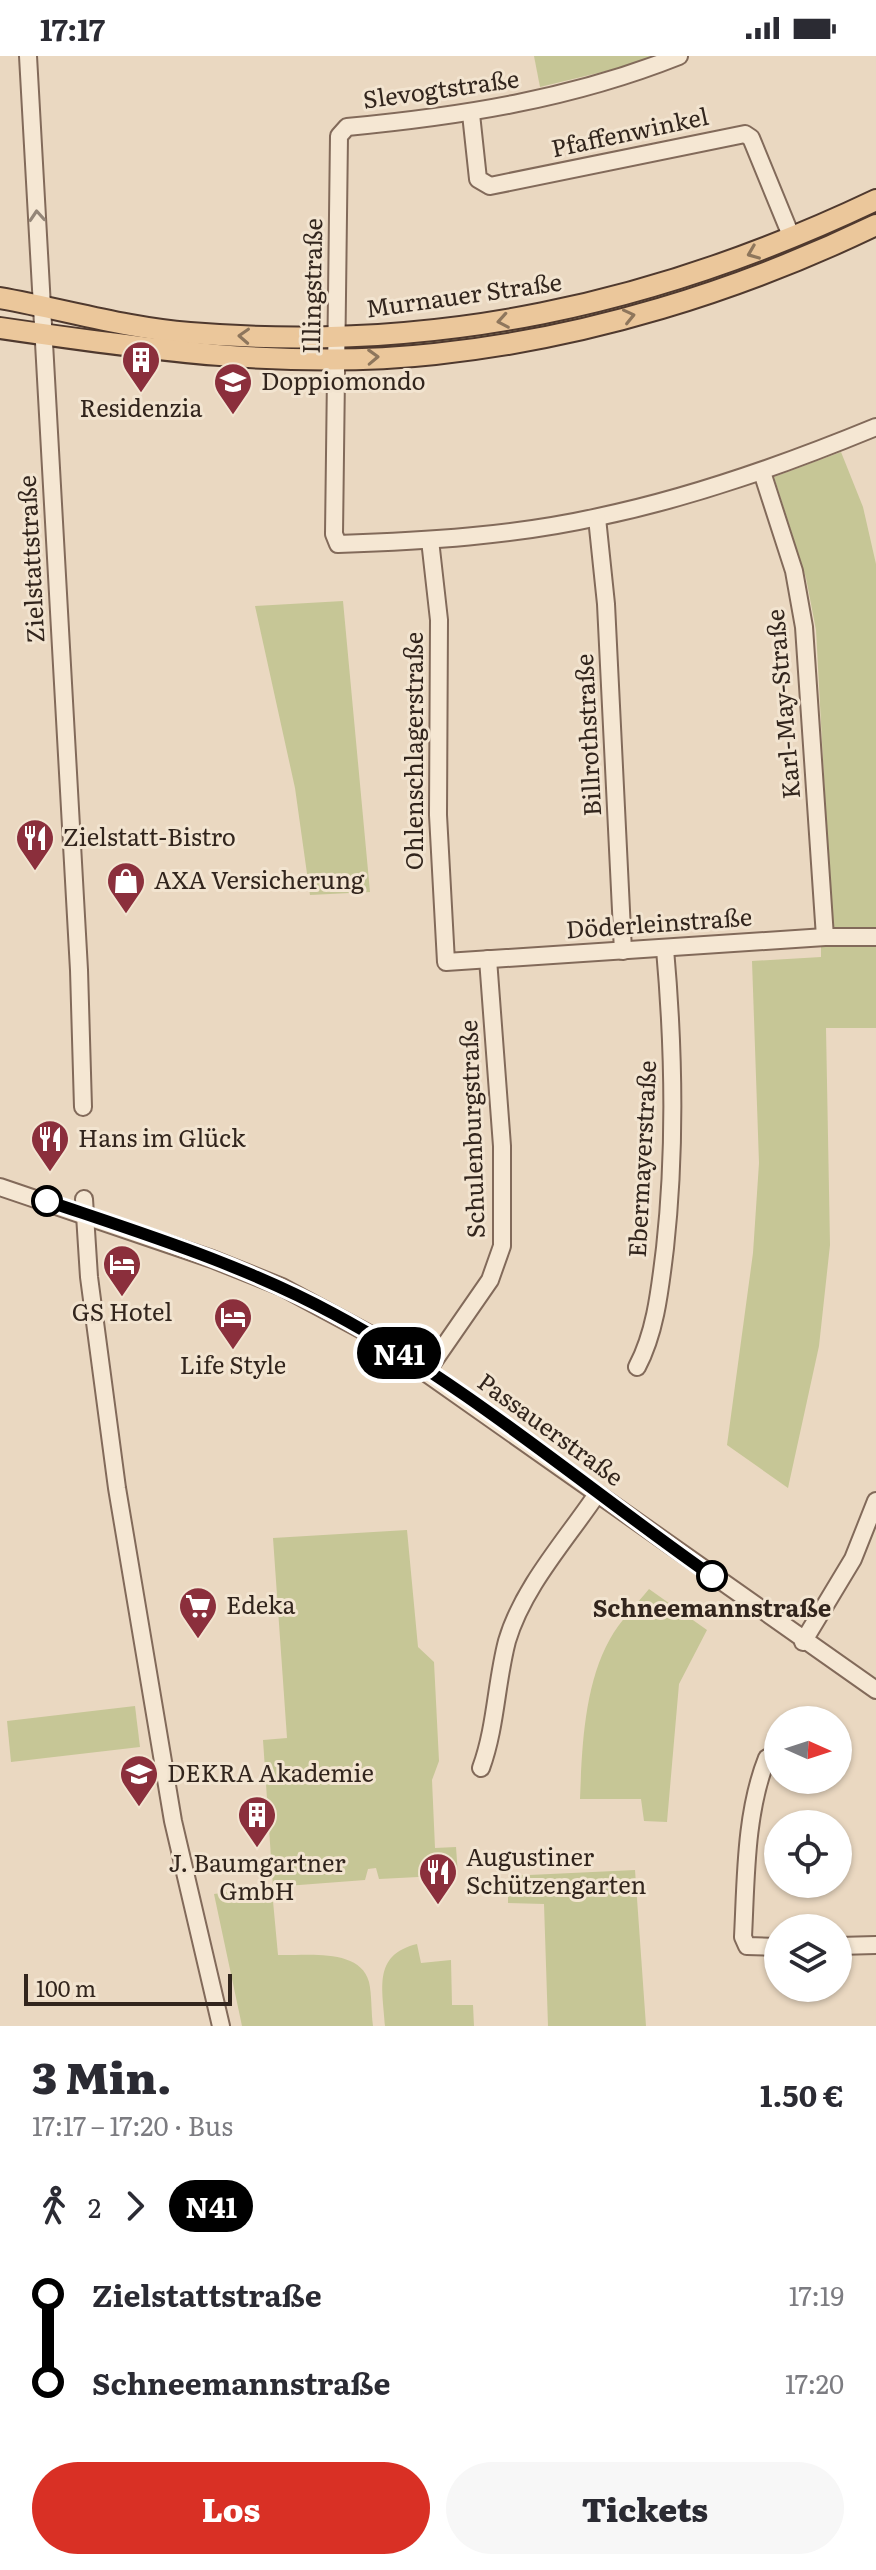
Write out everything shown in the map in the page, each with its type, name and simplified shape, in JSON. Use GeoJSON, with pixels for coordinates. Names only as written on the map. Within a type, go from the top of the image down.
{"type":"FeatureCollection","features":[{"type":"Feature","properties":{"kind":"main road","name":"Murnauer Straße"},"geometry":{"type":"LineString","coordinates":[[0,328],[188,352],[336,348],[576,307],[660,286],[792,238],[876,200]]}},
{"type":"Feature","properties":{"kind":"main road","name":"Murnauer Straße"},"geometry":{"type":"LineString","coordinates":[[0,298],[42,301],[187,333],[434,354],[533,339],[650,311],[811,256],[876,225]]}},
{"type":"Feature","properties":{"kind":"street","name":"Zielstattstraße"},"geometry":{"type":"LineString","coordinates":[[28,56],[80,997],[83,1107]]}},
{"type":"Feature","properties":{"kind":"street","name":"Slevogtstraße"},"geometry":{"type":"LineString","coordinates":[[347,127],[471,114],[618,78],[679,56]]}},
{"type":"Feature","properties":{"kind":"street","name":"Pfaffenwinkel"},"geometry":{"type":"LineString","coordinates":[[471,114],[478,179],[490,186],[745,134],[751,138],[792,238]]}},
{"type":"Feature","properties":{"kind":"street","name":"Illingstraße"},"geometry":{"type":"LineString","coordinates":[[347,127],[339,136],[334,534],[338,544],[430,540]]}},
{"type":"Feature","properties":{"kind":"street"},"geometry":{"type":"LineString","coordinates":[[430,540],[597,518],[762,472],[876,427]]}},
{"type":"Feature","properties":{"kind":"street","name":"Karl-May-Straße"},"geometry":{"type":"LineString","coordinates":[[762,472],[794,571],[804,627],[825,937]]}},
{"type":"Feature","properties":{"kind":"street","name":"Billrothstraße"},"geometry":{"type":"LineString","coordinates":[[597,518],[606,604],[623,951]]}},
{"type":"Feature","properties":{"kind":"street","name":"Ohlenschlagerstraße"},"geometry":{"type":"LineString","coordinates":[[430,540],[439,620],[438,815],[446,962]]}},
{"type":"Feature","properties":{"kind":"street","name":"Döderleinstraße"},"geometry":{"type":"LineString","coordinates":[[446,962],[825,937],[876,937]]}},
{"type":"Feature","properties":{"kind":"street","name":"Ebermayerstraße"},"geometry":{"type":"LineString","coordinates":[[637,1367],[656,1309],[670,1189],[674,1075],[665,949]]}},
{"type":"Feature","properties":{"kind":"street","name":"Schulenburgstraße"},"geometry":{"type":"LineString","coordinates":[[427,1371],[490,1280],[502,1246],[502,1146],[488,959]]}},
{"type":"Feature","properties":{"kind":"street","name":"Passauerstraße"},"geometry":{"type":"LineString","coordinates":[[0,1187],[85,1206],[282,1287],[375,1337],[427,1371],[803,1642],[876,1690]]}},
{"type":"Feature","properties":{"kind":"street"},"geometry":{"type":"LineString","coordinates":[[85,1206],[89,1277],[117,1488],[173,1821],[221,2026]]}},
{"type":"Feature","properties":{"kind":"street"},"geometry":{"type":"LineString","coordinates":[[481,1768],[488,1748],[507,1641],[516,1618],[597,1494]]}},
{"type":"Feature","properties":{"kind":"street"},"geometry":{"type":"LineString","coordinates":[[803,1642],[853,1559],[876,1501]]}},
{"type":"Feature","properties":{"kind":"street"},"geometry":{"type":"LineString","coordinates":[[764,1765],[759,1777],[748,1854],[743,1937],[747,1946],[764,1947]]}},
{"type":"Feature","properties":{"kind":"street"},"geometry":{"type":"LineString","coordinates":[[852,1946],[876,1945]]}},
{"type":"Feature","properties":{"kind":"green space"},"geometry":{"type":"Polygon","coordinates":[[[534,56],[653,56],[635,64],[540,87],[534,56]]]}},
{"type":"Feature","properties":{"kind":"green space"},"geometry":{"type":"Polygon","coordinates":[[[876,207],[876,216],[792,253],[707,285],[620,312],[489,340],[361,351],[359,348],[359,344],[528,326],[629,302],[876,207]]]}},
{"type":"Feature","properties":{"kind":"green space"},"geometry":{"type":"Polygon","coordinates":[[[841,452],[863,507],[876,564],[876,934],[838,933],[832,928],[816,630],[806,578],[774,477],[841,452]]]}},
{"type":"Feature","properties":{"kind":"green space"},"geometry":{"type":"Polygon","coordinates":[[[343,601],[370,892],[310,895],[295,788],[255,606],[343,601]]]}},
{"type":"Feature","properties":{"kind":"green space"},"geometry":{"type":"Polygon","coordinates":[[[821,944],[876,944],[876,1028],[826,1028],[830,1245],[819,1346],[788,1488],[727,1445],[753,1253],[759,1163],[752,961],[821,957],[821,944]]]}},
{"type":"Feature","properties":{"kind":"green space"},"geometry":{"type":"Polygon","coordinates":[[[407,1530],[418,1647],[434,1662],[439,1761],[432,1780],[435,1848],[456,1847],[458,1875],[379,1879],[376,1868],[368,1869],[365,1880],[273,1887],[263,1740],[287,1738],[273,1538],[407,1530]]]}},
{"type":"Feature","properties":{"kind":"green space"},"geometry":{"type":"Polygon","coordinates":[[[649,1589],[707,1630],[679,1684],[667,1822],[644,1821],[641,1799],[580,1799],[586,1717],[601,1657],[623,1619],[649,1589]]]}},
{"type":"Feature","properties":{"kind":"green space"},"geometry":{"type":"Polygon","coordinates":[[[135,1706],[140,1747],[11,1762],[7,1721],[135,1706]]]}},
{"type":"Feature","properties":{"kind":"green space"},"geometry":{"type":"Polygon","coordinates":[[[635,1870],[646,2026],[548,2026],[544,1904],[508,1903],[508,1876],[635,1870]]]}},
{"type":"Feature","properties":{"kind":"green space"},"geometry":{"type":"Polygon","coordinates":[[[258,1888],[259,1902],[273,1901],[278,1955],[343,1958],[364,1971],[370,1987],[373,2026],[242,2026],[214,1894],[258,1888]]]}},
{"type":"Feature","properties":{"kind":"green space"},"geometry":{"type":"Polygon","coordinates":[[[417,1944],[421,1963],[451,1960],[452,2005],[473,2005],[474,2026],[385,2026],[383,1975],[393,1956],[417,1944]]]}},
{"type":"Feature","properties":{"kind":"bus line","name":"N41"},"geometry":{"type":"LineString","coordinates":[[47,1201],[282,1287],[375,1337],[712,1576]]}},
{"type":"Feature","properties":{"kind":"place","name":"Residenzia"},"geometry":{"type":"Point","coordinates":[141,394]}},
{"type":"Feature","properties":{"kind":"place","name":"Doppiomondo"},"geometry":{"type":"Point","coordinates":[233,416]}},
{"type":"Feature","properties":{"kind":"place","name":"Zielstatt-Bistro"},"geometry":{"type":"Point","coordinates":[35,872]}},
{"type":"Feature","properties":{"kind":"place","name":"AXA Versicherung"},"geometry":{"type":"Point","coordinates":[126,915]}},
{"type":"Feature","properties":{"kind":"place","name":"Hans im Glück"},"geometry":{"type":"Point","coordinates":[50,1173]}},
{"type":"Feature","properties":{"kind":"place","name":"GS Hotel"},"geometry":{"type":"Point","coordinates":[122,1298]}},
{"type":"Feature","properties":{"kind":"place","name":"Life Style"},"geometry":{"type":"Point","coordinates":[233,1351]}},
{"type":"Feature","properties":{"kind":"place","name":"Schneemannstraße"},"geometry":{"type":"Point","coordinates":[712,1576]}},
{"type":"Feature","properties":{"kind":"place","name":"Edeka"},"geometry":{"type":"Point","coordinates":[198,1640]}},
{"type":"Feature","properties":{"kind":"place","name":"DEKRA Akademie"},"geometry":{"type":"Point","coordinates":[139,1808]}},
{"type":"Feature","properties":{"kind":"place","name":"J. Baumgartner GmbH"},"geometry":{"type":"Point","coordinates":[257,1849]}},
{"type":"Feature","properties":{"kind":"place","name":"Augustiner Schützengarten"},"geometry":{"type":"Point","coordinates":[438,1906]}}]}
